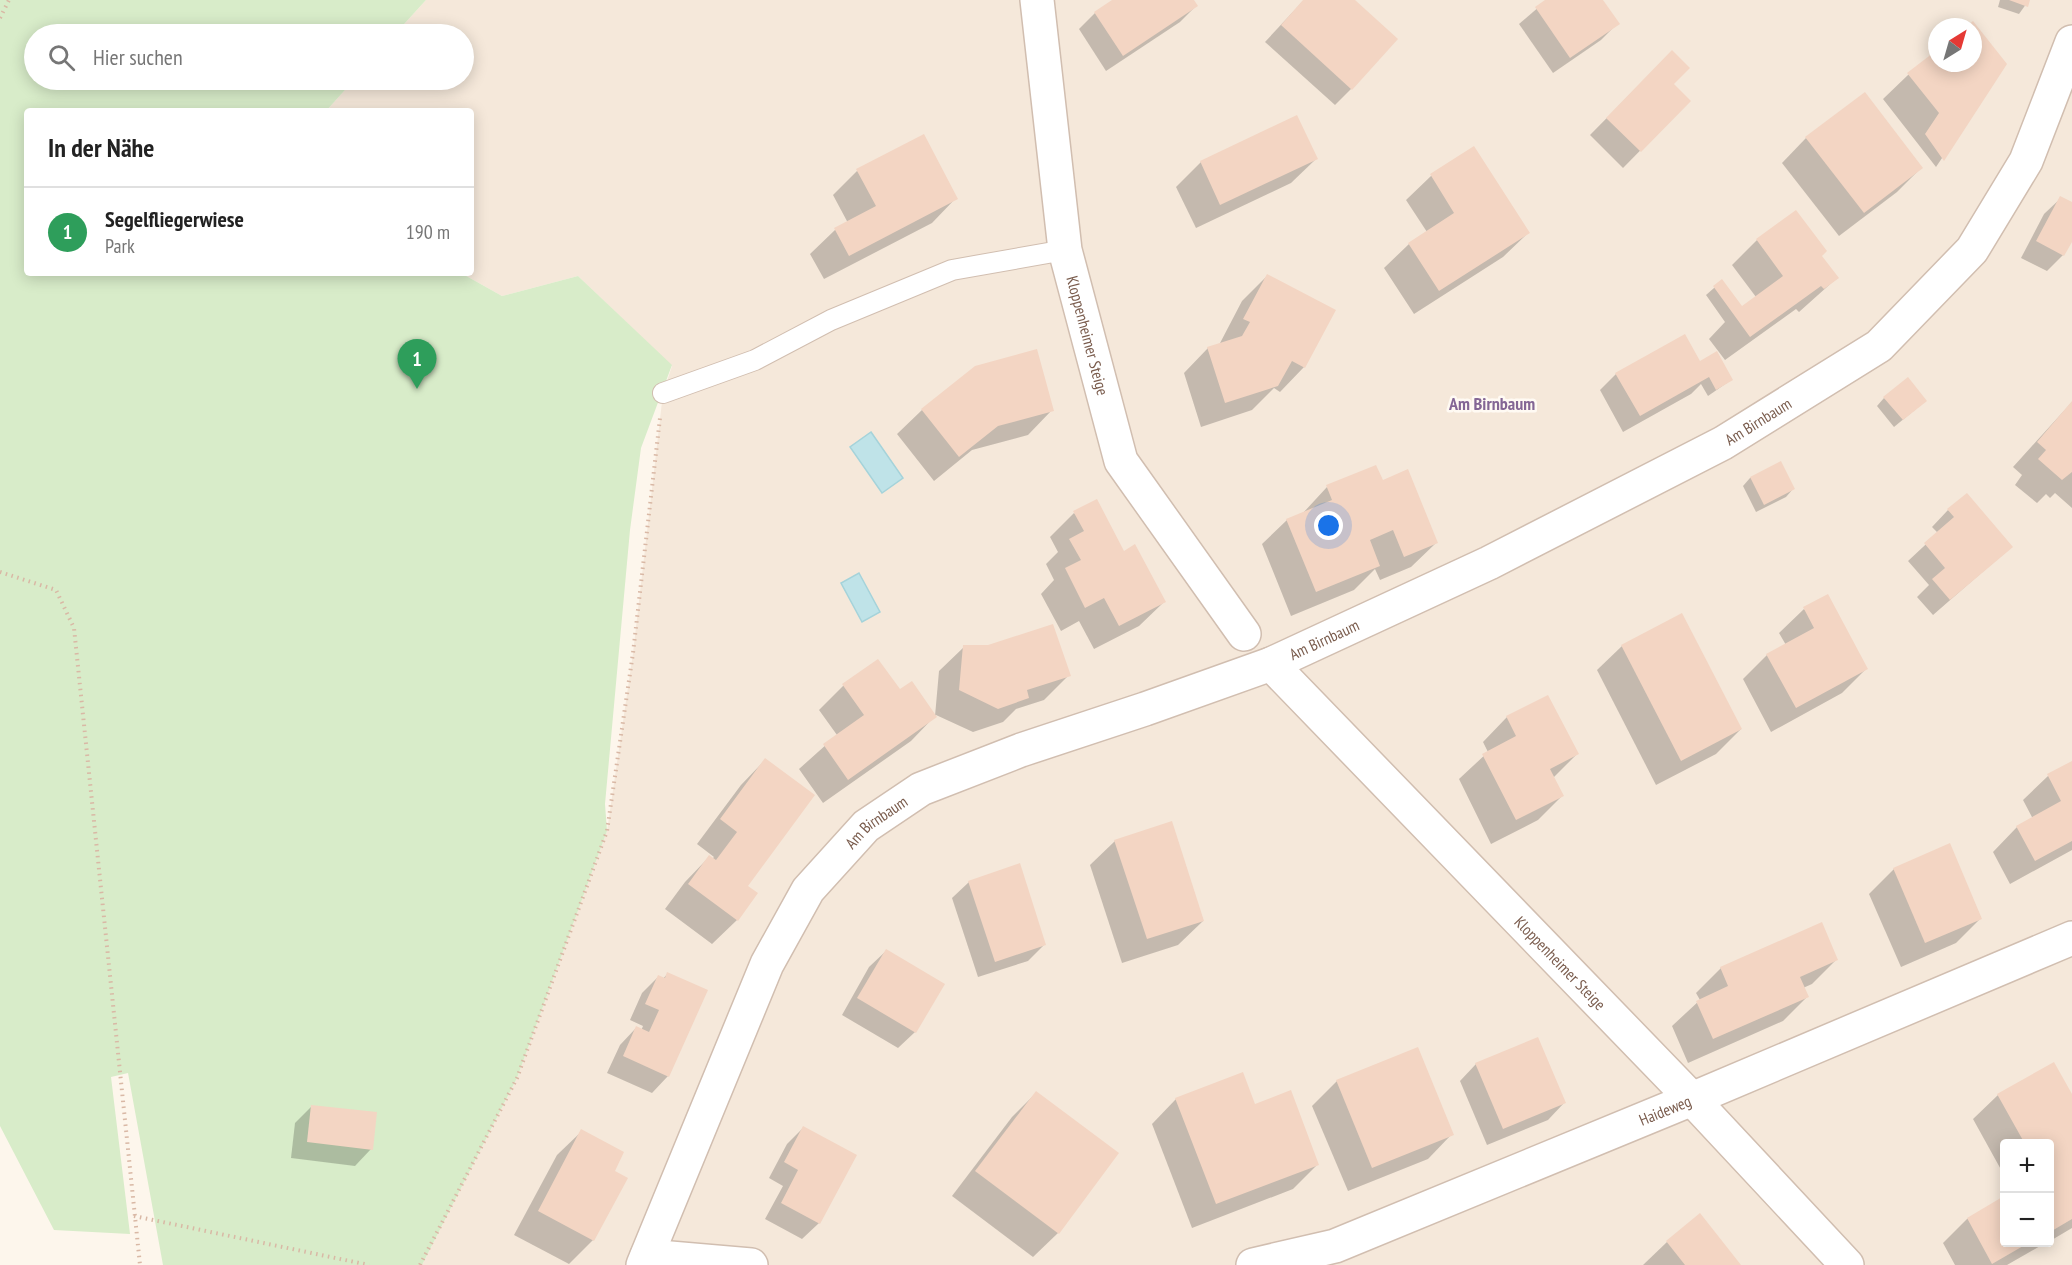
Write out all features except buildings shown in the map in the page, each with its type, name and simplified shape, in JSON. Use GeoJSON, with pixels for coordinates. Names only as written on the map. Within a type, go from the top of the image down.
{"type":"FeatureCollection","features":[{"type":"Feature","properties":{"kind":"street","name":"Kloppenheimer Steige"},"geometry":{"type":"LineString","coordinates":[[1037,0],[1065,250],[1121,461],[1244,634]]}},
{"type":"Feature","properties":{"kind":"street","name":"Am Birnbaum"},"geometry":{"type":"LineString","coordinates":[[645,1261],[767,964],[808,890],[866,826],[921,789],[1021,750],[1144,710],[1270,664],[1489,563],[1723,443],[1879,346],[1971,250],[2026,161],[2072,42]]}},
{"type":"Feature","properties":{"kind":"street","name":"Kloppenheimer Steige"},"geometry":{"type":"LineString","coordinates":[[1270,664],[1692,1099],[1847,1265]]}},
{"type":"Feature","properties":{"kind":"street","name":"Haideweg"},"geometry":{"type":"LineString","coordinates":[[1253,1265],[1335,1246],[1692,1099],[2072,938]]}},
{"type":"Feature","properties":{"kind":"street"},"geometry":{"type":"LineString","coordinates":[[645,1261],[751,1265]]}},
{"type":"Feature","properties":{"kind":"lane"},"geometry":{"type":"LineString","coordinates":[[663,393],[755,360],[831,320],[952,270],[1065,250]]}},
{"type":"Feature","properties":{"kind":"path"},"geometry":{"type":"LineString","coordinates":[[0,18],[9,0]]}},
{"type":"Feature","properties":{"kind":"path"},"geometry":{"type":"LineString","coordinates":[[420,1265],[517,1078],[607,831],[633,653],[663,393]]}},
{"type":"Feature","properties":{"kind":"path"},"geometry":{"type":"LineString","coordinates":[[0,572],[56,590],[74,628],[140,1265]]}},
{"type":"Feature","properties":{"kind":"path"},"geometry":{"type":"LineString","coordinates":[[134,1216],[369,1265]]}},
{"type":"Feature","properties":{"kind":"shaded area"},"geometry":{"type":"Polygon","coordinates":[[[426,0],[2072,0],[2072,1265],[422,1265],[517,1078],[607,831],[633,653],[663,393],[672,366],[578,276],[502,296],[466,276],[474,276],[474,108],[329,108],[345,90],[474,90],[474,24],[404,24],[426,0]]]}},
{"type":"Feature","properties":{"kind":"green space"},"geometry":{"type":"Polygon","coordinates":[[[0,0],[426,0],[404,24],[24,24],[24,90],[345,90],[329,108],[24,108],[24,276],[466,276],[502,296],[578,276],[672,365],[641,448],[630,530],[605,804],[607,831],[517,1078],[422,1265],[163,1265],[128,1073],[111,1077],[130,1234],[54,1230],[0,1126],[0,0]]]}},
{"type":"Feature","properties":{"kind":"water"},"geometry":{"type":"Polygon","coordinates":[[[871,432],[903,478],[882,493],[850,447],[871,432]]]}},
{"type":"Feature","properties":{"kind":"water"},"geometry":{"type":"Polygon","coordinates":[[[859,573],[880,612],[862,622],[841,583],[859,573]]]}},
{"type":"Feature","properties":{"kind":"place","name":"Segelfliegerwiese"},"geometry":{"type":"Point","coordinates":[417,389]}},
{"type":"Feature","properties":{"kind":"district","name":"Am Birnbaum"},"geometry":{"type":"Point","coordinates":[1492,403]}}]}
